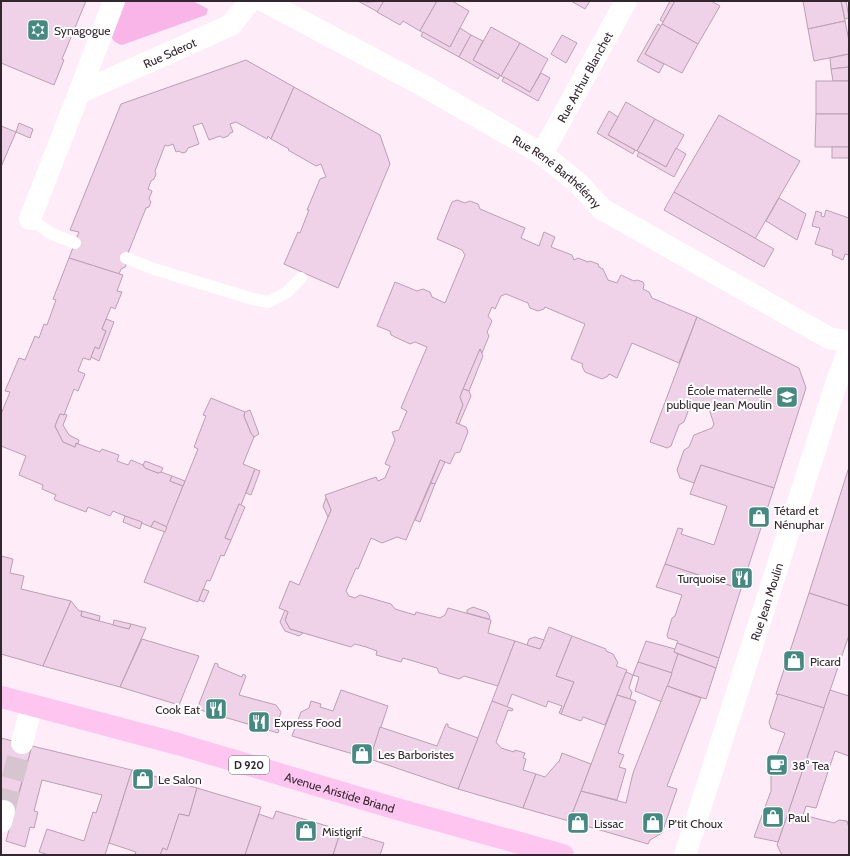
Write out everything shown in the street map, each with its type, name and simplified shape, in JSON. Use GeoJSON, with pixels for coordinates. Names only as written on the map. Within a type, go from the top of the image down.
{"type":"FeatureCollection","features":[{"type":"Feature","properties":{"kind":"main road","name":"Avenue Aristide Briand"},"geometry":{"type":"LineString","coordinates":[[1,696],[178,744],[397,809],[563,855]]}},
{"type":"Feature","properties":{"kind":"street"},"geometry":{"type":"LineString","coordinates":[[30,219],[114,1]]}},
{"type":"Feature","properties":{"kind":"street","name":"Rue Sderot"},"geometry":{"type":"LineString","coordinates":[[79,93],[231,25],[250,1]]}},
{"type":"Feature","properties":{"kind":"street","name":"Rue René Barthélémy"},"geometry":{"type":"LineString","coordinates":[[264,1],[424,86],[542,154],[580,184],[602,209],[829,338],[849,342]]}},
{"type":"Feature","properties":{"kind":"street","name":"Rue Arthur Blanchet"},"geometry":{"type":"LineString","coordinates":[[542,154],[626,1]]}},
{"type":"Feature","properties":{"kind":"street","name":"Rue Jean Moulin"},"geometry":{"type":"LineString","coordinates":[[685,855],[831,399],[849,349]]}},
{"type":"Feature","properties":{"kind":"street"},"geometry":{"type":"LineString","coordinates":[[22,743],[32,705]]}},
{"type":"Feature","properties":{"kind":"lane"},"geometry":{"type":"LineString","coordinates":[[30,219],[52,234],[75,243]]}},
{"type":"Feature","properties":{"kind":"lane"},"geometry":{"type":"LineString","coordinates":[[126,258],[168,273],[253,299],[268,302],[286,293],[301,278]]}},
{"type":"Feature","properties":{"kind":"shaded area"},"geometry":{"type":"Polygon","coordinates":[[[122,1],[193,1],[208,9],[206,15],[122,45],[114,41],[110,34],[122,1]]]}},
{"type":"Feature","properties":{"kind":"building","name":"Synagogue"},"geometry":{"type":"Polygon","coordinates":[[[1,1],[86,1],[62,59],[64,60],[54,85],[1,63],[1,1]]]}},
{"type":"Feature","properties":{"kind":"building"},"geometry":{"type":"Polygon","coordinates":[[[358,1],[367,2],[384,1],[378,12],[358,1]]]}},
{"type":"Feature","properties":{"kind":"building"},"geometry":{"type":"Polygon","coordinates":[[[384,1],[437,1],[420,31],[403,21],[400,25],[377,12],[384,1]]]}},
{"type":"Feature","properties":{"kind":"building"},"geometry":{"type":"Polygon","coordinates":[[[437,1],[452,1],[469,11],[450,47],[420,31],[437,1]]]}},
{"type":"Feature","properties":{"kind":"building"},"geometry":{"type":"Polygon","coordinates":[[[571,1],[590,1],[585,9],[571,1]]]}},
{"type":"Feature","properties":{"kind":"building"},"geometry":{"type":"Polygon","coordinates":[[[670,1],[675,1],[663,22],[660,20],[670,1]]]}},
{"type":"Feature","properties":{"kind":"building"},"geometry":{"type":"Polygon","coordinates":[[[675,1],[711,1],[720,6],[698,44],[662,24],[675,1]]]}},
{"type":"Feature","properties":{"kind":"building"},"geometry":{"type":"Polygon","coordinates":[[[803,1],[841,1],[845,21],[808,29],[803,1]]]}},
{"type":"Feature","properties":{"kind":"building"},"geometry":{"type":"Polygon","coordinates":[[[841,1],[846,1],[849,18],[845,19],[841,1]]]}},
{"type":"Feature","properties":{"kind":"building"},"geometry":{"type":"Polygon","coordinates":[[[845,21],[849,41],[849,54],[814,61],[808,29],[845,21]]]}},
{"type":"Feature","properties":{"kind":"building"},"geometry":{"type":"Polygon","coordinates":[[[658,24],[661,26],[645,54],[664,64],[659,73],[637,61],[658,24]]]}},
{"type":"Feature","properties":{"kind":"building"},"geometry":{"type":"Polygon","coordinates":[[[662,24],[698,44],[682,73],[645,54],[662,24]]]}},
{"type":"Feature","properties":{"kind":"building"},"geometry":{"type":"Polygon","coordinates":[[[491,27],[520,43],[501,76],[473,60],[491,27]]]}},
{"type":"Feature","properties":{"kind":"building"},"geometry":{"type":"Polygon","coordinates":[[[460,28],[471,35],[459,57],[421,36],[423,32],[450,47],[460,28]]]}},
{"type":"Feature","properties":{"kind":"building"},"geometry":{"type":"Polygon","coordinates":[[[471,35],[483,41],[473,60],[500,75],[498,79],[459,57],[471,35]]]}},
{"type":"Feature","properties":{"kind":"building"},"geometry":{"type":"Polygon","coordinates":[[[562,35],[577,43],[566,63],[551,54],[562,35]]]}},
{"type":"Feature","properties":{"kind":"building"},"geometry":{"type":"Polygon","coordinates":[[[520,43],[548,59],[530,92],[501,76],[520,43]]]}},
{"type":"Feature","properties":{"kind":"building"},"geometry":{"type":"Polygon","coordinates":[[[849,54],[849,67],[831,69],[830,58],[849,54]]]}},
{"type":"Feature","properties":{"kind":"building"},"geometry":{"type":"Polygon","coordinates":[[[246,60],[294,87],[271,139],[268,136],[267,139],[236,122],[230,124],[233,132],[228,136],[223,138],[220,136],[209,140],[202,123],[193,126],[199,144],[188,148],[186,152],[182,153],[179,151],[176,152],[173,144],[168,146],[165,145],[155,171],[156,174],[148,189],[152,191],[149,199],[151,202],[149,207],[146,208],[126,258],[127,263],[125,267],[121,269],[119,274],[69,258],[79,232],[70,230],[121,104],[246,60]]]}},
{"type":"Feature","properties":{"kind":"building"},"geometry":{"type":"Polygon","coordinates":[[[849,67],[849,81],[833,81],[831,69],[849,67]]]}},
{"type":"Feature","properties":{"kind":"building"},"geometry":{"type":"Polygon","coordinates":[[[541,73],[550,78],[538,101],[502,81],[504,77],[530,92],[541,73]]]}},
{"type":"Feature","properties":{"kind":"building"},"geometry":{"type":"Polygon","coordinates":[[[816,81],[849,81],[849,114],[816,114],[816,81]]]}},
{"type":"Feature","properties":{"kind":"building"},"geometry":{"type":"Polygon","coordinates":[[[294,87],[380,135],[390,164],[338,288],[284,264],[298,232],[300,233],[309,210],[307,210],[320,179],[326,177],[321,164],[316,166],[271,139],[294,87]]]}},
{"type":"Feature","properties":{"kind":"building"},"geometry":{"type":"Polygon","coordinates":[[[626,102],[655,119],[637,151],[608,135],[626,102]]]}},
{"type":"Feature","properties":{"kind":"building"},"geometry":{"type":"Polygon","coordinates":[[[609,111],[618,117],[608,135],[635,150],[633,154],[597,133],[609,111]]]}},
{"type":"Feature","properties":{"kind":"building"},"geometry":{"type":"Polygon","coordinates":[[[816,114],[849,114],[849,147],[815,147],[816,114]]]}},
{"type":"Feature","properties":{"kind":"building"},"geometry":{"type":"Polygon","coordinates":[[[719,115],[800,161],[755,239],[674,192],[719,115]]]}},
{"type":"Feature","properties":{"kind":"building"},"geometry":{"type":"Polygon","coordinates":[[[655,119],[684,135],[666,167],[637,151],[655,119]]]}},
{"type":"Feature","properties":{"kind":"building"},"geometry":{"type":"Polygon","coordinates":[[[19,123],[33,129],[30,138],[16,132],[19,123]]]}},
{"type":"Feature","properties":{"kind":"building"},"geometry":{"type":"Polygon","coordinates":[[[1,126],[16,132],[1,167],[1,126]]]}},
{"type":"Feature","properties":{"kind":"building"},"geometry":{"type":"Polygon","coordinates":[[[832,147],[849,147],[849,158],[832,158],[832,147]]]}},
{"type":"Feature","properties":{"kind":"building"},"geometry":{"type":"Polygon","coordinates":[[[676,148],[686,154],[674,177],[637,156],[639,152],[666,167],[676,148]]]}},
{"type":"Feature","properties":{"kind":"building"},"geometry":{"type":"Polygon","coordinates":[[[674,192],[774,249],[764,267],[664,210],[674,192]]]}},
{"type":"Feature","properties":{"kind":"building"},"geometry":{"type":"Polygon","coordinates":[[[779,198],[806,214],[797,240],[766,221],[779,198]]]}},
{"type":"Feature","properties":{"kind":"building"},"geometry":{"type":"Polygon","coordinates":[[[457,200],[465,203],[470,201],[478,204],[480,209],[525,228],[521,238],[539,246],[544,232],[555,237],[551,247],[572,255],[574,260],[578,258],[598,264],[599,267],[603,269],[608,280],[617,283],[621,275],[634,281],[637,280],[643,282],[643,289],[649,292],[652,298],[697,317],[679,363],[632,343],[617,378],[609,374],[602,379],[585,372],[582,366],[583,364],[571,359],[585,324],[545,307],[544,309],[538,311],[530,308],[528,303],[506,294],[501,296],[495,309],[492,307],[488,316],[492,321],[487,332],[489,336],[482,353],[480,349],[460,397],[463,405],[456,423],[466,427],[468,432],[460,452],[455,453],[450,464],[440,460],[406,540],[397,537],[382,543],[371,538],[358,569],[356,568],[346,591],[349,596],[355,598],[360,595],[391,604],[395,609],[415,615],[416,612],[440,618],[445,615],[448,608],[491,620],[488,633],[515,641],[498,686],[464,676],[459,679],[439,673],[437,668],[403,658],[401,662],[376,655],[377,651],[366,647],[355,644],[351,647],[290,629],[285,620],[288,612],[279,608],[290,581],[299,585],[331,510],[325,495],[376,477],[378,481],[385,478],[390,466],[385,464],[395,440],[392,432],[399,430],[407,411],[401,408],[427,347],[415,342],[410,344],[391,335],[390,331],[377,326],[395,282],[417,291],[423,289],[430,292],[432,297],[445,303],[465,255],[462,250],[437,239],[452,202],[457,200]]]}},
{"type":"Feature","properties":{"kind":"building"},"geometry":{"type":"Polygon","coordinates":[[[826,210],[849,218],[849,255],[845,254],[843,260],[832,255],[833,250],[815,244],[820,228],[812,226],[816,211],[822,213],[821,216],[824,217],[826,210]]]}},
{"type":"Feature","properties":{"kind":"building"},"geometry":{"type":"Polygon","coordinates":[[[69,258],[123,275],[117,291],[122,292],[115,309],[111,307],[102,329],[106,331],[99,349],[95,347],[90,360],[83,358],[78,371],[85,374],[78,391],[74,389],[64,415],[60,414],[55,426],[63,442],[75,447],[76,443],[100,452],[102,449],[119,455],[117,461],[128,465],[131,460],[143,465],[145,468],[172,476],[170,481],[183,486],[167,527],[154,521],[151,527],[113,511],[110,516],[88,507],[86,512],[55,500],[56,495],[42,489],[43,485],[19,475],[26,456],[1,446],[1,414],[10,392],[5,391],[19,358],[25,360],[35,336],[39,338],[44,324],[47,325],[56,300],[53,299],[69,258]]]}},
{"type":"Feature","properties":{"kind":"building"},"geometry":{"type":"Polygon","coordinates":[[[697,317],[799,368],[806,388],[774,488],[701,465],[694,483],[680,478],[677,470],[684,450],[689,447],[694,435],[712,428],[714,424],[707,403],[703,401],[690,406],[684,422],[679,425],[671,446],[667,448],[650,442],[697,317]]]}},
{"type":"Feature","properties":{"kind":"building"},"geometry":{"type":"Polygon","coordinates":[[[106,319],[114,322],[99,361],[91,357],[95,347],[99,349],[106,331],[102,329],[106,319]]]}},
{"type":"Feature","properties":{"kind":"building"},"geometry":{"type":"Polygon","coordinates":[[[480,349],[483,356],[469,391],[463,389],[480,349]]]}},
{"type":"Feature","properties":{"kind":"building"},"geometry":{"type":"Polygon","coordinates":[[[463,389],[469,391],[471,396],[459,424],[456,423],[463,405],[460,397],[463,389]]]}},
{"type":"Feature","properties":{"kind":"building"},"geometry":{"type":"Polygon","coordinates":[[[211,398],[245,412],[244,416],[254,437],[243,464],[255,469],[241,505],[239,504],[225,538],[231,540],[224,556],[221,555],[210,581],[207,580],[198,602],[144,582],[198,449],[194,447],[206,416],[203,415],[211,398]]]}},
{"type":"Feature","properties":{"kind":"building"},"geometry":{"type":"Polygon","coordinates":[[[250,410],[259,434],[254,437],[244,416],[245,412],[250,410]]]}},
{"type":"Feature","properties":{"kind":"building"},"geometry":{"type":"Polygon","coordinates":[[[60,414],[67,415],[63,425],[69,435],[79,440],[75,447],[63,442],[55,426],[60,414]]]}},
{"type":"Feature","properties":{"kind":"building"},"geometry":{"type":"Polygon","coordinates":[[[440,460],[445,462],[435,484],[431,483],[440,460]]]}},
{"type":"Feature","properties":{"kind":"building"},"geometry":{"type":"Polygon","coordinates":[[[145,461],[163,468],[161,472],[158,473],[145,468],[143,465],[145,461]]]}},
{"type":"Feature","properties":{"kind":"building"},"geometry":{"type":"Polygon","coordinates":[[[701,465],[774,488],[741,589],[665,564],[678,528],[683,529],[681,534],[714,545],[727,506],[690,494],[701,465]]]}},
{"type":"Feature","properties":{"kind":"building"},"geometry":{"type":"Polygon","coordinates":[[[849,467],[849,606],[809,593],[849,467]]]}},
{"type":"Feature","properties":{"kind":"building"},"geometry":{"type":"Polygon","coordinates":[[[255,469],[260,471],[251,495],[246,493],[255,469]]]}},
{"type":"Feature","properties":{"kind":"building"},"geometry":{"type":"Polygon","coordinates":[[[172,476],[185,481],[183,486],[170,481],[172,476]]]}},
{"type":"Feature","properties":{"kind":"building"},"geometry":{"type":"Polygon","coordinates":[[[431,483],[435,484],[420,522],[415,520],[431,483]]]}},
{"type":"Feature","properties":{"kind":"building"},"geometry":{"type":"Polygon","coordinates":[[[326,498],[331,510],[328,517],[323,506],[326,498]]]}},
{"type":"Feature","properties":{"kind":"building"},"geometry":{"type":"Polygon","coordinates":[[[239,504],[245,507],[231,540],[225,538],[239,504]]]}},
{"type":"Feature","properties":{"kind":"building"},"geometry":{"type":"Polygon","coordinates":[[[125,516],[142,522],[140,529],[123,522],[125,516]]]}},
{"type":"Feature","properties":{"kind":"building"},"geometry":{"type":"Polygon","coordinates":[[[154,521],[167,527],[165,532],[151,527],[154,521]]]}},
{"type":"Feature","properties":{"kind":"building"},"geometry":{"type":"Polygon","coordinates":[[[1,556],[13,559],[10,573],[24,576],[21,589],[71,601],[43,666],[1,654],[1,556]]]}},
{"type":"Feature","properties":{"kind":"building"},"geometry":{"type":"Polygon","coordinates":[[[665,564],[741,589],[719,658],[677,643],[678,641],[668,638],[667,635],[672,618],[675,616],[682,595],[656,587],[665,564]]]}},
{"type":"Feature","properties":{"kind":"building"},"geometry":{"type":"Polygon","coordinates":[[[203,589],[209,591],[204,602],[199,600],[203,589]]]}},
{"type":"Feature","properties":{"kind":"building"},"geometry":{"type":"Polygon","coordinates":[[[809,593],[849,606],[849,635],[824,708],[776,694],[809,593]]]}},
{"type":"Feature","properties":{"kind":"building"},"geometry":{"type":"Polygon","coordinates":[[[71,601],[79,611],[82,611],[81,616],[129,629],[131,624],[146,628],[120,687],[43,666],[71,601]]]}},
{"type":"Feature","properties":{"kind":"building"},"geometry":{"type":"Polygon","coordinates":[[[473,607],[487,612],[490,617],[489,619],[467,613],[467,610],[473,607]]]}},
{"type":"Feature","properties":{"kind":"building"},"geometry":{"type":"Polygon","coordinates":[[[285,610],[288,612],[285,620],[290,629],[303,633],[299,636],[285,631],[280,622],[285,610]]]}},
{"type":"Feature","properties":{"kind":"building"},"geometry":{"type":"Polygon","coordinates":[[[82,611],[100,616],[99,621],[81,616],[82,611]]]}},
{"type":"Feature","properties":{"kind":"building"},"geometry":{"type":"Polygon","coordinates":[[[114,620],[131,624],[129,629],[113,625],[114,620]]]}},
{"type":"Feature","properties":{"kind":"building"},"geometry":{"type":"Polygon","coordinates":[[[549,627],[572,636],[556,676],[574,682],[561,714],[559,713],[562,706],[548,701],[546,707],[512,694],[507,707],[492,701],[515,641],[540,649],[549,627]]]}},
{"type":"Feature","properties":{"kind":"building"},"geometry":{"type":"Polygon","coordinates":[[[572,636],[606,649],[606,651],[613,654],[618,663],[616,666],[627,670],[605,725],[583,717],[581,721],[561,714],[574,682],[556,676],[572,636]]]}},
{"type":"Feature","properties":{"kind":"building"},"geometry":{"type":"Polygon","coordinates":[[[535,637],[544,640],[540,649],[527,645],[529,639],[535,637]]]}},
{"type":"Feature","properties":{"kind":"building"},"geometry":{"type":"Polygon","coordinates":[[[142,639],[199,656],[179,705],[120,687],[142,639]]]}},
{"type":"Feature","properties":{"kind":"building"},"geometry":{"type":"Polygon","coordinates":[[[646,641],[675,649],[674,652],[678,654],[672,673],[638,662],[646,641]]]}},
{"type":"Feature","properties":{"kind":"building"},"geometry":{"type":"Polygon","coordinates":[[[677,643],[719,658],[716,668],[674,652],[677,643]]]}},
{"type":"Feature","properties":{"kind":"building"},"geometry":{"type":"Polygon","coordinates":[[[678,654],[716,668],[706,699],[667,686],[678,654]]]}},
{"type":"Feature","properties":{"kind":"building"},"geometry":{"type":"Polygon","coordinates":[[[638,662],[672,673],[662,702],[635,691],[639,677],[633,675],[638,662]]]}},
{"type":"Feature","properties":{"kind":"building"},"geometry":{"type":"Polygon","coordinates":[[[215,663],[218,664],[218,667],[242,677],[243,674],[246,676],[239,695],[276,705],[281,712],[276,729],[279,730],[278,733],[197,709],[215,663]]]}},
{"type":"Feature","properties":{"kind":"building"},"geometry":{"type":"Polygon","coordinates":[[[626,672],[633,675],[629,688],[632,692],[630,699],[617,695],[626,672]]]}},
{"type":"Feature","properties":{"kind":"building"},"geometry":{"type":"Polygon","coordinates":[[[667,686],[701,698],[667,786],[677,789],[662,833],[650,840],[648,844],[569,821],[581,791],[626,803],[633,773],[667,686]]]}},
{"type":"Feature","properties":{"kind":"building"},"geometry":{"type":"Polygon","coordinates":[[[341,690],[388,706],[370,759],[292,736],[301,712],[309,708],[311,701],[321,704],[320,707],[333,711],[341,690]]]}},
{"type":"Feature","properties":{"kind":"building"},"geometry":{"type":"Polygon","coordinates":[[[830,690],[849,696],[849,756],[835,751],[816,808],[806,806],[803,815],[834,823],[839,820],[847,821],[849,827],[849,855],[782,855],[777,845],[830,690]]]}},
{"type":"Feature","properties":{"kind":"building"},"geometry":{"type":"Polygon","coordinates":[[[778,694],[824,708],[778,842],[754,837],[771,791],[771,771],[785,733],[771,728],[769,722],[778,694]]]}},
{"type":"Feature","properties":{"kind":"building"},"geometry":{"type":"Polygon","coordinates":[[[617,695],[636,701],[618,753],[624,755],[619,767],[626,769],[617,800],[581,791],[617,695]]]}},
{"type":"Feature","properties":{"kind":"building"},"geometry":{"type":"Polygon","coordinates":[[[492,701],[513,709],[512,711],[508,710],[496,742],[501,748],[514,752],[515,750],[525,753],[523,758],[526,759],[523,770],[536,774],[523,808],[458,789],[492,701]]]}},
{"type":"Feature","properties":{"kind":"building"},"geometry":{"type":"Polygon","coordinates":[[[446,724],[448,724],[448,727],[478,738],[458,789],[370,759],[380,727],[437,746],[446,724]]]}},
{"type":"Feature","properties":{"kind":"building"},"geometry":{"type":"Polygon","coordinates":[[[1,738],[32,746],[13,813],[1,810],[1,738]]]}},
{"type":"Feature","properties":{"kind":"building"},"geometry":{"type":"Polygon","coordinates":[[[32,746],[132,770],[105,855],[49,855],[39,852],[47,829],[84,841],[93,812],[96,813],[102,795],[42,780],[34,811],[38,812],[34,828],[30,827],[25,847],[6,841],[32,746]]]}},
{"type":"Feature","properties":{"kind":"building"},"geometry":{"type":"Polygon","coordinates":[[[562,753],[591,764],[569,821],[523,808],[536,774],[545,777],[559,762],[562,753]]]}},
{"type":"Feature","properties":{"kind":"building"},"geometry":{"type":"Polygon","coordinates":[[[132,770],[197,788],[189,816],[179,814],[167,850],[163,848],[160,855],[135,855],[136,852],[109,843],[132,770]]]}},
{"type":"Feature","properties":{"kind":"building"},"geometry":{"type":"Polygon","coordinates":[[[197,788],[261,807],[245,855],[160,855],[163,848],[167,850],[179,814],[189,816],[197,788]]]}},
{"type":"Feature","properties":{"kind":"building"},"geometry":{"type":"Polygon","coordinates":[[[276,811],[341,830],[333,855],[245,855],[259,814],[273,819],[276,811]]]}},
{"type":"Feature","properties":{"kind":"building"},"geometry":{"type":"Polygon","coordinates":[[[341,830],[384,843],[380,855],[333,855],[341,830]]]}},
{"type":"Feature","properties":{"kind":"tunnel"},"geometry":{"type":"LineString","coordinates":[[4,811],[22,743]]}},
{"type":"Feature","properties":{"kind":"place","name":"Synagogue"},"geometry":{"type":"Point","coordinates":[38,30]}},
{"type":"Feature","properties":{"kind":"place","name":"École maternelle publique Jean Moulin"},"geometry":{"type":"Point","coordinates":[787,397]}},
{"type":"Feature","properties":{"kind":"place","name":"Tétard et Nénuphar"},"geometry":{"type":"Point","coordinates":[759,517]}},
{"type":"Feature","properties":{"kind":"place","name":"Turquoise"},"geometry":{"type":"Point","coordinates":[742,578]}},
{"type":"Feature","properties":{"kind":"place","name":"Picard"},"geometry":{"type":"Point","coordinates":[794,661]}},
{"type":"Feature","properties":{"kind":"place","name":"Cook Eat"},"geometry":{"type":"Point","coordinates":[216,709]}},
{"type":"Feature","properties":{"kind":"place","name":"Express Food"},"geometry":{"type":"Point","coordinates":[259,722]}},
{"type":"Feature","properties":{"kind":"place","name":"Les Barboristes"},"geometry":{"type":"Point","coordinates":[362,754]}},
{"type":"Feature","properties":{"kind":"place","name":"38° Tea"},"geometry":{"type":"Point","coordinates":[777,765]}},
{"type":"Feature","properties":{"kind":"place","name":"Le Salon"},"geometry":{"type":"Point","coordinates":[143,779]}},
{"type":"Feature","properties":{"kind":"place","name":"Paul"},"geometry":{"type":"Point","coordinates":[773,817]}},
{"type":"Feature","properties":{"kind":"place","name":"Lissac"},"geometry":{"type":"Point","coordinates":[578,823]}},
{"type":"Feature","properties":{"kind":"place","name":"P'tit Choux"},"geometry":{"type":"Point","coordinates":[653,823]}},
{"type":"Feature","properties":{"kind":"place","name":"Mistigrif"},"geometry":{"type":"Point","coordinates":[306,831]}}]}
